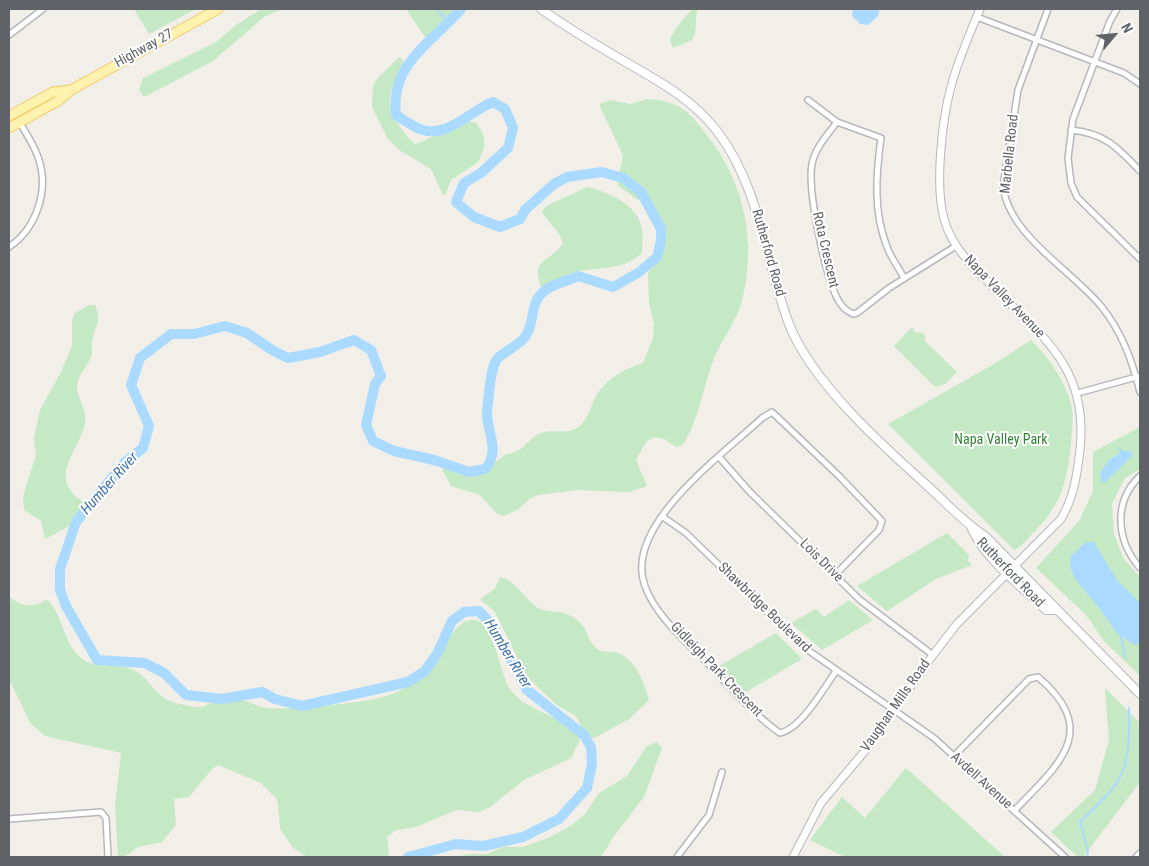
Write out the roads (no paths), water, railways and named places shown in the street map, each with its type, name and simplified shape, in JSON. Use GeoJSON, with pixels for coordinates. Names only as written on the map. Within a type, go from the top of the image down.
{"type":"FeatureCollection","features":[{"type":"Feature","properties":{"kind":"main road","name":"Highway 27"},"geometry":{"type":"LineString","coordinates":[[9,128],[58,101],[70,90],[218,9]]}},
{"type":"Feature","properties":{"kind":"main road","name":"Rutherford Road"},"geometry":{"type":"LineString","coordinates":[[541,9],[674,90],[698,110],[716,130],[735,158],[748,186],[787,319],[812,366],[838,397],[908,469],[971,527],[985,536],[1016,566],[1052,603],[1056,610],[1140,694]]}},
{"type":"Feature","properties":{"kind":"main road","name":"Highway 27"},"geometry":{"type":"LineString","coordinates":[[12,114],[53,92],[70,90]]}},
{"type":"Feature","properties":{"kind":"main road","name":"Rutherford Road"},"geometry":{"type":"LineString","coordinates":[[971,527],[977,543],[1046,610],[1056,610]]}},
{"type":"Feature","properties":{"kind":"street"},"geometry":{"type":"LineString","coordinates":[[9,35],[43,9]]}},
{"type":"Feature","properties":{"kind":"street","name":"Napa Valley Avenue"},"geometry":{"type":"LineString","coordinates":[[980,9],[950,89],[939,174],[942,212],[956,246],[971,266],[1056,352],[1068,371],[1078,393],[1082,423],[1074,492],[1061,519],[1016,566]]}},
{"type":"Feature","properties":{"kind":"street","name":"Marbella Road"},"geometry":{"type":"LineString","coordinates":[[1048,9],[1018,90],[1011,124],[1004,187],[1005,202],[1017,223],[1101,305],[1120,333],[1130,355],[1138,376],[1140,392]]}},
{"type":"Feature","properties":{"kind":"street"},"geometry":{"type":"LineString","coordinates":[[1117,9],[1074,114],[1068,158],[1070,183],[1077,198],[1140,259]]}},
{"type":"Feature","properties":{"kind":"street"},"geometry":{"type":"LineString","coordinates":[[976,17],[1124,74],[1140,84]]}},
{"type":"Feature","properties":{"kind":"street"},"geometry":{"type":"LineString","coordinates":[[808,100],[837,122],[881,138],[876,173],[877,214],[888,248],[904,278]]}},
{"type":"Feature","properties":{"kind":"street"},"geometry":{"type":"LineString","coordinates":[[9,247],[30,226],[38,207],[42,187],[39,159],[20,122],[12,114]]}},
{"type":"Feature","properties":{"kind":"street","name":"Rota Crescent"},"geometry":{"type":"LineString","coordinates":[[837,122],[821,144],[812,162],[810,182],[823,249],[838,299],[846,311],[853,314],[904,278],[956,246]]}},
{"type":"Feature","properties":{"kind":"street"},"geometry":{"type":"LineString","coordinates":[[1071,130],[1105,138],[1140,171]]}},
{"type":"Feature","properties":{"kind":"street"},"geometry":{"type":"LineString","coordinates":[[1078,393],[1138,376]]}},
{"type":"Feature","properties":{"kind":"street","name":"Gidleigh Park Crescent"},"geometry":{"type":"LineString","coordinates":[[835,575],[879,530],[882,525],[880,518],[772,412],[762,418],[720,457],[688,483],[651,534],[642,555],[642,574],[647,591],[676,631],[780,733],[787,731],[801,718],[836,671]]}},
{"type":"Feature","properties":{"kind":"street","name":"Lois Drive"},"geometry":{"type":"LineString","coordinates":[[720,457],[749,491],[860,600],[933,655]]}},
{"type":"Feature","properties":{"kind":"street"},"geometry":{"type":"LineString","coordinates":[[1140,476],[1131,485],[1122,501],[1120,518],[1121,532],[1127,550],[1140,567]]}},
{"type":"Feature","properties":{"kind":"street","name":"Shawbridge Boulevard"},"geometry":{"type":"LineString","coordinates":[[663,517],[686,533],[802,646],[893,710]]}},
{"type":"Feature","properties":{"kind":"street","name":"Vaughan Mills Road"},"geometry":{"type":"LineString","coordinates":[[793,857],[821,802],[864,752],[933,655],[956,626],[1016,566]]}},
{"type":"Feature","properties":{"kind":"street"},"geometry":{"type":"LineString","coordinates":[[954,756],[1029,679],[1038,677],[1057,693],[1065,707],[1070,724],[1067,749],[1054,768],[1014,811]]}},
{"type":"Feature","properties":{"kind":"street","name":"Avdell Avenue"},"geometry":{"type":"LineString","coordinates":[[893,710],[934,738],[1065,857]]}},
{"type":"Feature","properties":{"kind":"street"},"geometry":{"type":"LineString","coordinates":[[677,857],[709,815],[722,772]]}},
{"type":"Feature","properties":{"kind":"street"},"geometry":{"type":"LineString","coordinates":[[9,819],[101,812],[106,818],[108,857]]}},
{"type":"Feature","properties":{"kind":"street"},"geometry":{"type":"LineString","coordinates":[[1136,857],[1140,853]]}},
{"type":"Feature","properties":{"kind":"water"},"geometry":{"type":"Polygon","coordinates":[[[853,9],[880,9],[878,16],[868,25],[860,24],[852,16],[853,9]]]}},
{"type":"Feature","properties":{"kind":"water"},"geometry":{"type":"Polygon","coordinates":[[[1118,447],[1123,451],[1131,451],[1132,456],[1104,483],[1100,474],[1108,461],[1120,453],[1118,447]]]}},
{"type":"Feature","properties":{"kind":"water"},"geometry":{"type":"Polygon","coordinates":[[[1093,541],[1117,580],[1140,603],[1140,643],[1135,645],[1116,632],[1075,579],[1070,566],[1071,556],[1085,543],[1093,541]]]}},
{"type":"Feature","properties":{"kind":"waterway"},"geometry":{"type":"LineString","coordinates":[[437,9],[449,23]]}},
{"type":"Feature","properties":{"kind":"waterway","name":"Humber River"},"geometry":{"type":"LineString","coordinates":[[408,857],[456,844],[483,846],[523,837],[559,819],[587,788],[592,764],[591,747],[584,735],[527,690],[492,625],[479,611],[464,612],[452,621],[437,654],[425,671],[408,682],[302,706],[275,699],[262,692],[222,699],[186,695],[164,673],[145,663],[97,660],[66,606],[60,590],[60,569],[76,522],[124,463],[143,448],[149,426],[131,385],[140,358],[171,334],[194,334],[225,326],[247,333],[288,358],[320,352],[354,340],[371,350],[381,376],[375,384],[366,425],[373,441],[394,451],[434,460],[469,472],[485,469],[490,462],[492,454],[493,447],[487,410],[495,362],[525,337],[530,327],[538,298],[551,287],[578,276],[613,287],[638,273],[657,257],[661,241],[661,229],[641,192],[623,178],[602,172],[567,177],[554,184],[525,210],[520,219],[500,227],[474,217],[456,202],[464,183],[481,173],[508,148],[513,128],[505,109],[493,102],[458,123],[439,131],[430,131],[417,128],[396,115],[396,97],[399,81],[406,68],[426,44],[461,9]]}},
{"type":"Feature","properties":{"kind":"waterway"},"geometry":{"type":"LineString","coordinates":[[1121,636],[1125,658]]}},
{"type":"Feature","properties":{"kind":"waterway"},"geometry":{"type":"LineString","coordinates":[[1087,857],[1088,851],[1080,822],[1107,795],[1122,772],[1128,746],[1129,708]]}},
{"type":"Feature","properties":{"kind":"park label","name":"Napa Valley Park"},"geometry":{"type":"Point","coordinates":[1001,440]}}]}
